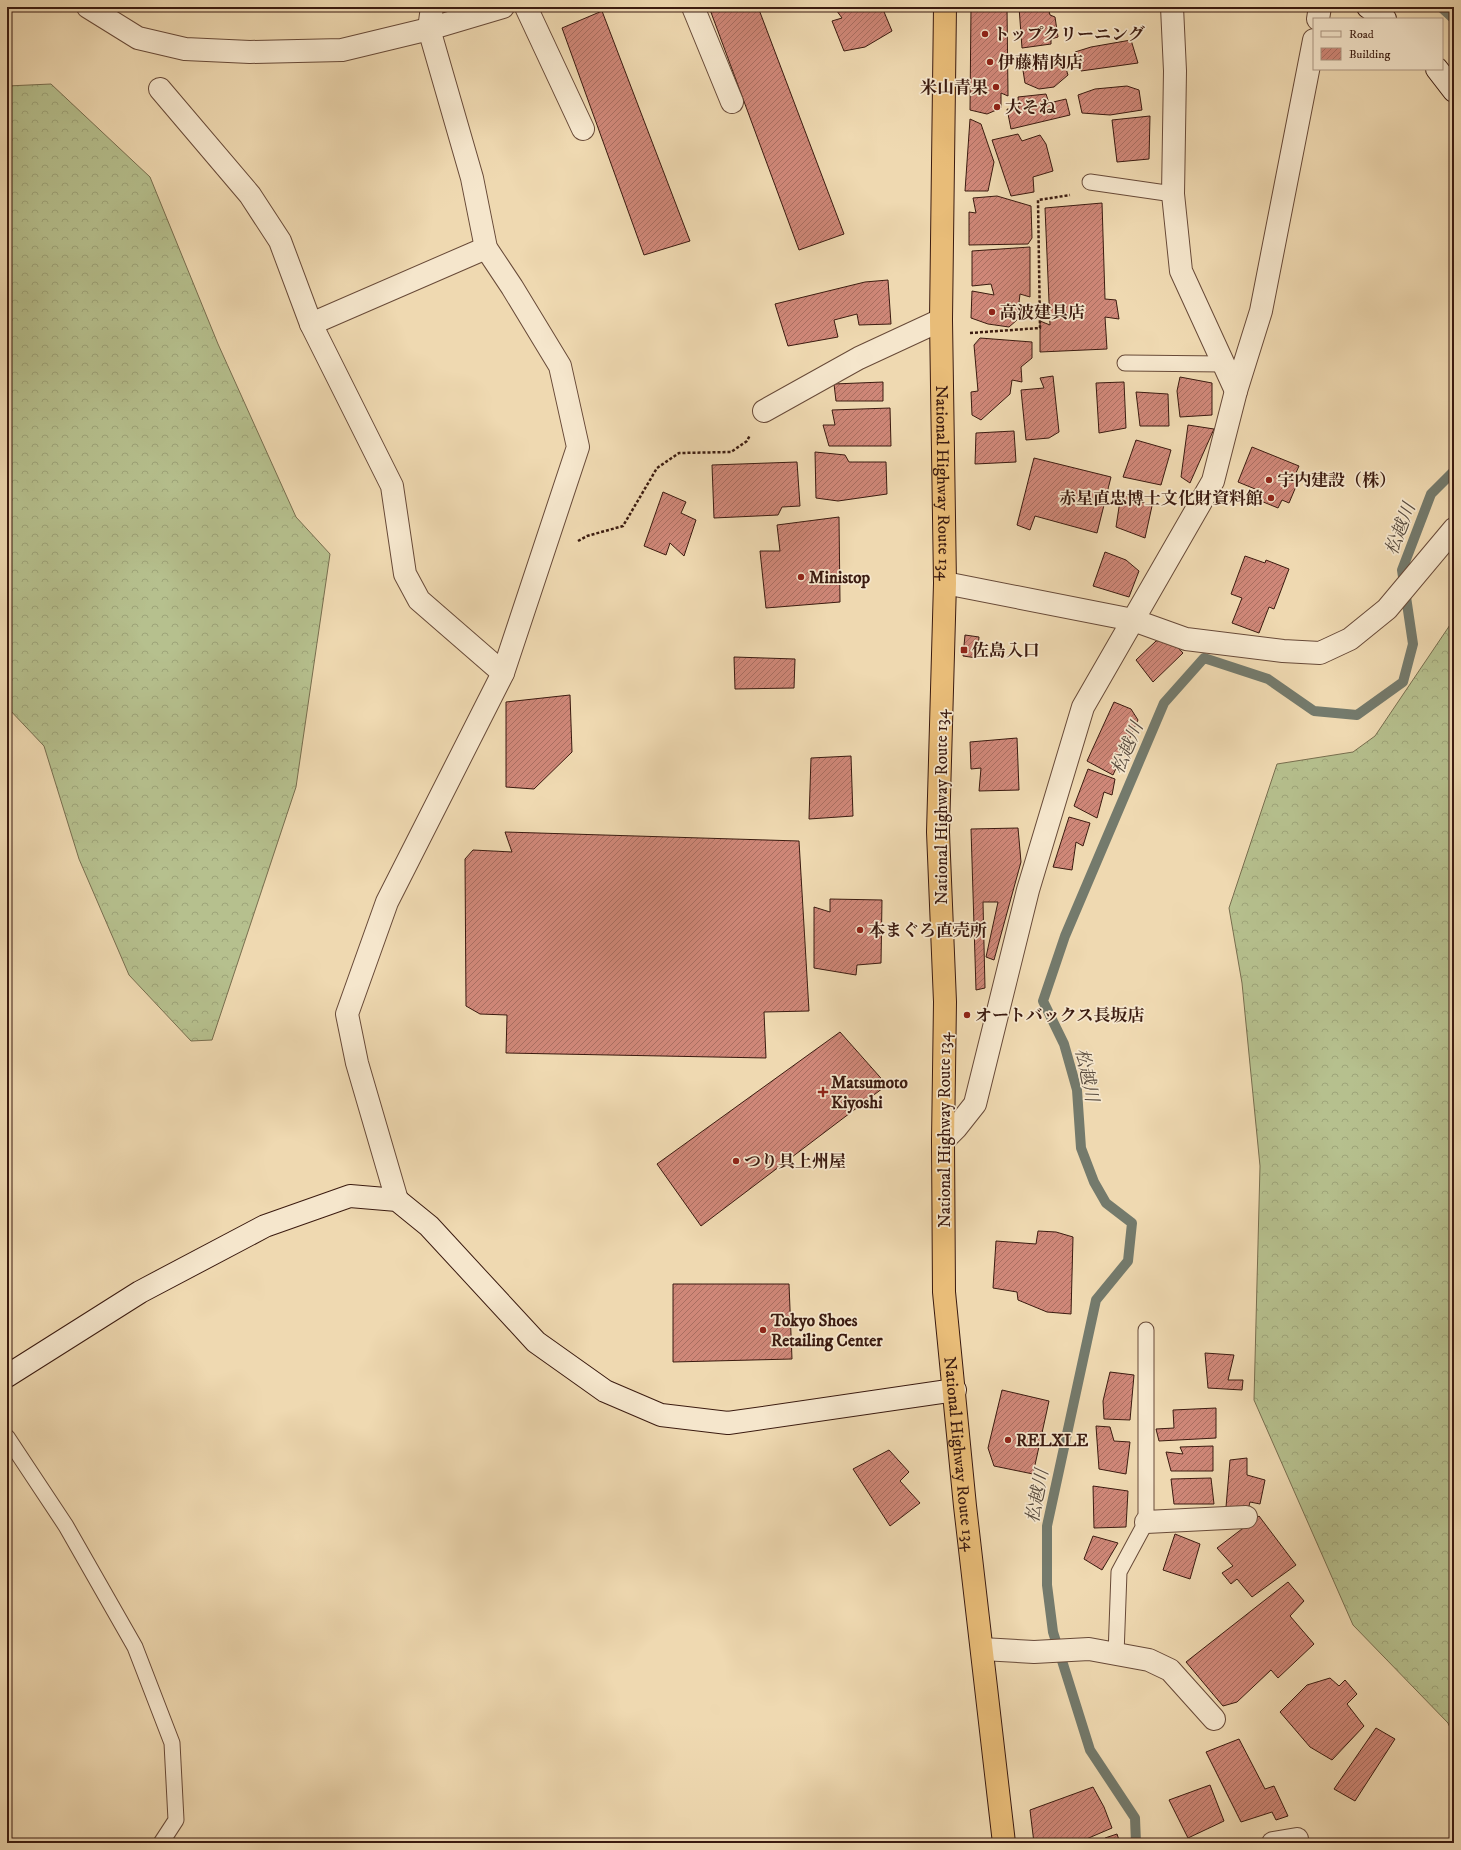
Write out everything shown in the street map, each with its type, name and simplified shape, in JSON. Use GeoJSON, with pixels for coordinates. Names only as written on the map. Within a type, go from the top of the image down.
{"type":"FeatureCollection","features":[{"type":"Feature","properties":{"kind":"highway","name":"National Highway Route 134"},"geometry":{"type":"LineString","coordinates":[[945,7],[941,327],[945,583],[938,832],[945,1002],[943,1141],[944,1292],[955,1390],[965,1506],[1004,1843]]}},
{"type":"Feature","properties":{"kind":"street"},"geometry":{"type":"LineString","coordinates":[[88,7],[138,38],[185,49],[250,52],[342,50],[429,29],[503,7]]}},
{"type":"Feature","properties":{"kind":"street"},"geometry":{"type":"LineString","coordinates":[[397,1200],[357,1063],[347,1014],[387,902],[503,673],[578,447],[560,366],[512,287],[486,248],[472,178],[429,29],[432,7]]}},
{"type":"Feature","properties":{"kind":"street"},"geometry":{"type":"LineString","coordinates":[[526,7],[583,129]]}},
{"type":"Feature","properties":{"kind":"street"},"geometry":{"type":"LineString","coordinates":[[693,7],[732,102]]}},
{"type":"Feature","properties":{"kind":"street"},"geometry":{"type":"LineString","coordinates":[[1172,7],[1176,71],[1173,194],[1181,270],[1236,391]]}},
{"type":"Feature","properties":{"kind":"street"},"geometry":{"type":"LineString","coordinates":[[1318,18],[1320,7]]}},
{"type":"Feature","properties":{"kind":"street"},"geometry":{"type":"LineString","coordinates":[[1368,7],[1384,18]]}},
{"type":"Feature","properties":{"kind":"street"},"geometry":{"type":"LineString","coordinates":[[943,1141],[976,1104],[1028,890],[1083,707],[1213,481],[1236,391],[1261,311],[1313,45]]}},
{"type":"Feature","properties":{"kind":"street"},"geometry":{"type":"LineString","coordinates":[[1438,70],[1454,91]]}},
{"type":"Feature","properties":{"kind":"street"},"geometry":{"type":"LineString","coordinates":[[160,89],[250,195],[280,241],[311,324],[392,486],[405,574],[418,600],[503,673]]}},
{"type":"Feature","properties":{"kind":"street"},"geometry":{"type":"LineString","coordinates":[[311,324],[486,248]]}},
{"type":"Feature","properties":{"kind":"street"},"geometry":{"type":"LineString","coordinates":[[764,411],[858,358],[941,327]]}},
{"type":"Feature","properties":{"kind":"street"},"geometry":{"type":"LineString","coordinates":[[945,583],[1133,620],[1186,639],[1283,651],[1320,653],[1350,639],[1387,609],[1454,530]]}},
{"type":"Feature","properties":{"kind":"street"},"geometry":{"type":"LineString","coordinates":[[7,1376],[140,1292],[265,1226],[350,1196],[397,1200],[429,1226],[536,1342],[605,1391],[661,1415],[728,1423],[955,1390]]}},
{"type":"Feature","properties":{"kind":"street"},"geometry":{"type":"LineString","coordinates":[[1146,1522],[1246,1518]]}},
{"type":"Feature","properties":{"kind":"street"},"geometry":{"type":"LineString","coordinates":[[982,1649],[1034,1652],[1089,1649],[1149,1660],[1170,1670],[1214,1719]]}},
{"type":"Feature","properties":{"kind":"street"},"geometry":{"type":"LineString","coordinates":[[1273,1843],[1297,1839]]}},
{"type":"Feature","properties":{"kind":"lane"},"geometry":{"type":"LineString","coordinates":[[1090,182],[1173,194]]}},
{"type":"Feature","properties":{"kind":"lane"},"geometry":{"type":"LineString","coordinates":[[1125,363],[1224,364]]}},
{"type":"Feature","properties":{"kind":"lane"},"geometry":{"type":"LineString","coordinates":[[1116,1655],[1120,1572],[1146,1522],[1146,1330]]}},
{"type":"Feature","properties":{"kind":"lane"},"geometry":{"type":"LineString","coordinates":[[7,1437],[66,1526],[135,1647],[172,1743],[176,1820],[161,1843]]}},
{"type":"Feature","properties":{"kind":"path"},"geometry":{"type":"LineString","coordinates":[[941,327],[1040,328],[1038,200],[1084,193],[1090,182]]}},
{"type":"Feature","properties":{"kind":"path"},"geometry":{"type":"LineString","coordinates":[[540,560],[587,536],[623,526],[657,468],[679,453],[731,452],[747,442],[764,411]]}},
{"type":"Feature","properties":{"kind":"green space"},"geometry":{"type":"Polygon","coordinates":[[[51,84],[150,177],[218,344],[296,517],[330,554],[296,787],[212,1040],[191,1041],[129,975],[79,859],[44,746],[7,707],[7,86],[51,84]]]}},
{"type":"Feature","properties":{"kind":"green space"},"geometry":{"type":"Polygon","coordinates":[[[1454,619],[1454,1737],[1448,1723],[1353,1625],[1254,1400],[1260,1166],[1242,983],[1229,908],[1277,764],[1353,752],[1375,736],[1454,619]]]}},
{"type":"Feature","properties":{"kind":"building"},"geometry":{"type":"Polygon","coordinates":[[[709,7],[758,7],[844,234],[799,250],[709,7]]]}},
{"type":"Feature","properties":{"kind":"building"},"geometry":{"type":"Polygon","coordinates":[[[834,7],[882,7],[892,31],[865,47],[844,51],[832,21],[842,18],[834,7]]]}},
{"type":"Feature","properties":{"kind":"building"},"geometry":{"type":"Polygon","coordinates":[[[971,7],[1007,7],[1008,96],[1001,93],[1001,108],[987,114],[970,110],[971,7]]]}},
{"type":"Feature","properties":{"kind":"building"},"geometry":{"type":"Polygon","coordinates":[[[1019,7],[1048,7],[1050,15],[1055,17],[1058,37],[1051,39],[1051,44],[1022,48],[1019,7]]]}},
{"type":"Feature","properties":{"kind":"building"},"geometry":{"type":"Polygon","coordinates":[[[602,11],[690,241],[644,255],[562,28],[602,11]]]}},
{"type":"Feature","properties":{"kind":"building"},"geometry":{"type":"Polygon","coordinates":[[[1131,40],[1138,63],[1081,71],[1075,52],[1091,47],[1131,40]]]}},
{"type":"Feature","properties":{"kind":"building"},"geometry":{"type":"Polygon","coordinates":[[[1062,56],[1068,75],[1054,87],[1039,89],[1025,83],[1022,64],[1062,56]]]}},
{"type":"Feature","properties":{"kind":"building"},"geometry":{"type":"Polygon","coordinates":[[[1127,86],[1139,90],[1142,110],[1110,115],[1082,113],[1078,95],[1095,89],[1127,86]]]}},
{"type":"Feature","properties":{"kind":"building"},"geometry":{"type":"Polygon","coordinates":[[[1046,94],[1049,103],[1066,99],[1070,115],[1011,129],[1007,109],[1019,111],[1018,97],[1046,94]]]}},
{"type":"Feature","properties":{"kind":"building"},"geometry":{"type":"Polygon","coordinates":[[[1150,116],[1149,159],[1117,162],[1112,120],[1150,116]]]}},
{"type":"Feature","properties":{"kind":"building"},"geometry":{"type":"Polygon","coordinates":[[[970,119],[981,124],[994,162],[988,191],[965,191],[970,119]]]}},
{"type":"Feature","properties":{"kind":"building"},"geometry":{"type":"Polygon","coordinates":[[[1018,134],[1022,141],[1040,135],[1046,144],[1053,171],[1033,177],[1034,192],[1011,196],[992,140],[1018,134]]]}},
{"type":"Feature","properties":{"kind":"building"},"geometry":{"type":"Polygon","coordinates":[[[997,196],[1031,206],[1032,238],[1028,244],[969,245],[969,212],[976,213],[973,198],[997,196]]]}},
{"type":"Feature","properties":{"kind":"building"},"geometry":{"type":"Polygon","coordinates":[[[1102,203],[1105,299],[1116,300],[1119,319],[1105,317],[1107,349],[1040,352],[1040,321],[1050,325],[1045,208],[1102,203]]]}},
{"type":"Feature","properties":{"kind":"building"},"geometry":{"type":"Polygon","coordinates":[[[1030,247],[1030,297],[1020,294],[1017,320],[1009,327],[988,324],[971,318],[972,291],[994,295],[991,284],[972,286],[972,251],[1030,247]]]}},
{"type":"Feature","properties":{"kind":"building"},"geometry":{"type":"Polygon","coordinates":[[[888,280],[891,324],[859,325],[857,314],[834,320],[838,337],[788,346],[775,304],[865,282],[888,280]]]}},
{"type":"Feature","properties":{"kind":"building"},"geometry":{"type":"Polygon","coordinates":[[[980,338],[1032,342],[1032,358],[1021,367],[1022,382],[1012,380],[1010,394],[981,420],[972,415],[971,392],[978,391],[974,345],[980,338]]]}},
{"type":"Feature","properties":{"kind":"building"},"geometry":{"type":"Polygon","coordinates":[[[1053,376],[1059,432],[1049,438],[1026,440],[1021,390],[1044,388],[1040,378],[1053,376]]]}},
{"type":"Feature","properties":{"kind":"building"},"geometry":{"type":"Polygon","coordinates":[[[1180,377],[1212,383],[1212,415],[1180,417],[1177,391],[1180,377]]]}},
{"type":"Feature","properties":{"kind":"building"},"geometry":{"type":"Polygon","coordinates":[[[883,382],[883,401],[836,401],[834,384],[883,382]]]}},
{"type":"Feature","properties":{"kind":"building"},"geometry":{"type":"Polygon","coordinates":[[[1124,382],[1126,428],[1099,433],[1096,383],[1124,382]]]}},
{"type":"Feature","properties":{"kind":"building"},"geometry":{"type":"Polygon","coordinates":[[[1136,392],[1168,394],[1169,426],[1140,426],[1136,392]]]}},
{"type":"Feature","properties":{"kind":"building"},"geometry":{"type":"Polygon","coordinates":[[[890,408],[891,446],[829,446],[823,425],[835,425],[832,410],[890,408]]]}},
{"type":"Feature","properties":{"kind":"building"},"geometry":{"type":"Polygon","coordinates":[[[1188,425],[1214,429],[1190,483],[1181,477],[1188,425]]]}},
{"type":"Feature","properties":{"kind":"building"},"geometry":{"type":"Polygon","coordinates":[[[1014,431],[1016,462],[975,464],[976,433],[1014,431]]]}},
{"type":"Feature","properties":{"kind":"building"},"geometry":{"type":"Polygon","coordinates":[[[1136,440],[1171,450],[1161,485],[1123,477],[1136,440]]]}},
{"type":"Feature","properties":{"kind":"building","name":"宇内建設（株）"},"geometry":{"type":"Polygon","coordinates":[[[1252,447],[1299,466],[1295,475],[1300,477],[1289,503],[1282,500],[1278,508],[1256,499],[1260,491],[1238,482],[1252,447]]]}},
{"type":"Feature","properties":{"kind":"building"},"geometry":{"type":"Polygon","coordinates":[[[815,452],[845,455],[849,462],[886,462],[887,494],[838,501],[816,498],[815,452]]]}},
{"type":"Feature","properties":{"kind":"building"},"geometry":{"type":"Polygon","coordinates":[[[1034,458],[1111,477],[1097,533],[1035,516],[1030,530],[1017,525],[1034,458]]]}},
{"type":"Feature","properties":{"kind":"building"},"geometry":{"type":"Polygon","coordinates":[[[797,462],[800,506],[782,507],[778,515],[714,518],[712,465],[797,462]]]}},
{"type":"Feature","properties":{"kind":"building"},"geometry":{"type":"Polygon","coordinates":[[[663,492],[686,502],[681,513],[696,520],[684,556],[670,543],[666,555],[644,546],[663,492]]]}},
{"type":"Feature","properties":{"kind":"building"},"geometry":{"type":"Polygon","coordinates":[[[1121,494],[1152,506],[1145,538],[1116,527],[1121,494]]]}},
{"type":"Feature","properties":{"kind":"building","name":"Ministop"},"geometry":{"type":"Polygon","coordinates":[[[839,517],[840,602],[766,608],[760,551],[780,551],[777,525],[839,517]]]}},
{"type":"Feature","properties":{"kind":"building"},"geometry":{"type":"Polygon","coordinates":[[[1105,552],[1126,560],[1139,571],[1129,597],[1093,586],[1105,552]]]}},
{"type":"Feature","properties":{"kind":"building"},"geometry":{"type":"Polygon","coordinates":[[[1245,556],[1265,563],[1266,560],[1289,569],[1274,609],[1269,607],[1259,633],[1232,623],[1242,598],[1231,594],[1245,556]]]}},
{"type":"Feature","properties":{"kind":"building"},"geometry":{"type":"Polygon","coordinates":[[[965,635],[979,637],[977,658],[963,656],[965,635]]]}},
{"type":"Feature","properties":{"kind":"building"},"geometry":{"type":"Polygon","coordinates":[[[1170,639],[1183,653],[1153,682],[1136,660],[1156,641],[1170,639]]]}},
{"type":"Feature","properties":{"kind":"building"},"geometry":{"type":"Polygon","coordinates":[[[734,657],[795,659],[794,688],[735,689],[734,657]]]}},
{"type":"Feature","properties":{"kind":"building"},"geometry":{"type":"Polygon","coordinates":[[[570,695],[572,752],[534,789],[506,787],[506,702],[570,695]]]}},
{"type":"Feature","properties":{"kind":"building"},"geometry":{"type":"Polygon","coordinates":[[[1114,702],[1131,709],[1138,720],[1113,775],[1087,761],[1114,702]]]}},
{"type":"Feature","properties":{"kind":"building"},"geometry":{"type":"Polygon","coordinates":[[[1017,738],[1019,790],[979,791],[981,768],[971,769],[970,742],[1017,738]]]}},
{"type":"Feature","properties":{"kind":"building"},"geometry":{"type":"Polygon","coordinates":[[[851,756],[853,816],[809,819],[811,758],[851,756]]]}},
{"type":"Feature","properties":{"kind":"building"},"geometry":{"type":"Polygon","coordinates":[[[1088,769],[1115,779],[1112,795],[1104,792],[1097,818],[1074,806],[1088,769]]]}},
{"type":"Feature","properties":{"kind":"building"},"geometry":{"type":"Polygon","coordinates":[[[1069,817],[1090,823],[1083,846],[1076,842],[1072,870],[1053,867],[1069,817]]]}},
{"type":"Feature","properties":{"kind":"building"},"geometry":{"type":"Polygon","coordinates":[[[1018,828],[1021,862],[994,960],[986,957],[998,902],[983,902],[985,988],[976,990],[971,829],[1018,828]]]}},
{"type":"Feature","properties":{"kind":"building"},"geometry":{"type":"Polygon","coordinates":[[[505,832],[799,841],[809,1011],[764,1012],[766,1058],[506,1053],[507,1015],[480,1014],[466,1006],[465,859],[473,850],[512,852],[505,832]]]}},
{"type":"Feature","properties":{"kind":"building"},"geometry":{"type":"Polygon","coordinates":[[[830,899],[882,900],[881,963],[857,965],[856,975],[814,968],[814,907],[830,912],[830,899]]]}},
{"type":"Feature","properties":{"kind":"building"},"geometry":{"type":"Polygon","coordinates":[[[840,1032],[887,1085],[701,1226],[657,1164],[840,1032]]]}},
{"type":"Feature","properties":{"kind":"building"},"geometry":{"type":"Polygon","coordinates":[[[1038,1231],[1056,1232],[1073,1237],[1071,1314],[1047,1312],[1018,1300],[1017,1292],[993,1288],[996,1241],[1036,1244],[1038,1231]]]}},
{"type":"Feature","properties":{"kind":"building"},"geometry":{"type":"Polygon","coordinates":[[[673,1284],[789,1284],[792,1359],[673,1362],[673,1284]]]}},
{"type":"Feature","properties":{"kind":"building"},"geometry":{"type":"Polygon","coordinates":[[[1205,1353],[1234,1355],[1228,1380],[1243,1380],[1242,1390],[1208,1388],[1205,1353]]]}},
{"type":"Feature","properties":{"kind":"building"},"geometry":{"type":"Polygon","coordinates":[[[1110,1372],[1134,1375],[1130,1420],[1104,1419],[1103,1401],[1110,1372]]]}},
{"type":"Feature","properties":{"kind":"building"},"geometry":{"type":"Polygon","coordinates":[[[1002,1390],[1049,1401],[1033,1474],[994,1466],[988,1448],[1002,1390]]]}},
{"type":"Feature","properties":{"kind":"building"},"geometry":{"type":"Polygon","coordinates":[[[1216,1408],[1216,1438],[1159,1441],[1156,1429],[1174,1428],[1173,1410],[1216,1408]]]}},
{"type":"Feature","properties":{"kind":"building"},"geometry":{"type":"Polygon","coordinates":[[[1096,1426],[1110,1427],[1114,1441],[1130,1442],[1126,1474],[1099,1469],[1096,1426]]]}},
{"type":"Feature","properties":{"kind":"building"},"geometry":{"type":"Polygon","coordinates":[[[1213,1446],[1213,1471],[1171,1471],[1166,1452],[1183,1454],[1180,1447],[1213,1446]]]}},
{"type":"Feature","properties":{"kind":"building"},"geometry":{"type":"Polygon","coordinates":[[[889,1450],[909,1472],[900,1481],[920,1503],[890,1526],[853,1469],[889,1450]]]}},
{"type":"Feature","properties":{"kind":"building"},"geometry":{"type":"Polygon","coordinates":[[[1247,1458],[1247,1475],[1265,1480],[1260,1504],[1250,1502],[1248,1510],[1226,1507],[1230,1460],[1247,1458]]]}},
{"type":"Feature","properties":{"kind":"building"},"geometry":{"type":"Polygon","coordinates":[[[1211,1478],[1214,1504],[1174,1504],[1171,1479],[1211,1478]]]}},
{"type":"Feature","properties":{"kind":"building"},"geometry":{"type":"Polygon","coordinates":[[[1093,1486],[1128,1491],[1126,1527],[1094,1528],[1093,1486]]]}},
{"type":"Feature","properties":{"kind":"building"},"geometry":{"type":"Polygon","coordinates":[[[1259,1516],[1296,1565],[1252,1597],[1237,1579],[1231,1584],[1222,1573],[1233,1566],[1217,1548],[1259,1516]]]}},
{"type":"Feature","properties":{"kind":"building"},"geometry":{"type":"Polygon","coordinates":[[[1175,1534],[1200,1544],[1190,1579],[1163,1570],[1175,1534]]]}},
{"type":"Feature","properties":{"kind":"building"},"geometry":{"type":"Polygon","coordinates":[[[1093,1536],[1118,1543],[1102,1570],[1084,1559],[1093,1536]]]}},
{"type":"Feature","properties":{"kind":"building"},"geometry":{"type":"Polygon","coordinates":[[[1288,1582],[1304,1601],[1290,1616],[1314,1644],[1278,1678],[1271,1670],[1237,1702],[1223,1706],[1186,1662],[1288,1582]]]}},
{"type":"Feature","properties":{"kind":"building"},"geometry":{"type":"Polygon","coordinates":[[[1330,1678],[1339,1686],[1345,1680],[1357,1694],[1347,1704],[1364,1726],[1332,1760],[1310,1747],[1280,1712],[1307,1685],[1330,1678]]]}},
{"type":"Feature","properties":{"kind":"building"},"geometry":{"type":"Polygon","coordinates":[[[1376,1728],[1395,1739],[1355,1801],[1334,1789],[1376,1728]]]}},
{"type":"Feature","properties":{"kind":"building"},"geometry":{"type":"Polygon","coordinates":[[[1239,1739],[1265,1789],[1274,1786],[1288,1816],[1276,1820],[1272,1812],[1241,1822],[1206,1752],[1239,1739]]]}},
{"type":"Feature","properties":{"kind":"building"},"geometry":{"type":"Polygon","coordinates":[[[1210,1785],[1224,1821],[1188,1838],[1169,1800],[1210,1785]]]}},
{"type":"Feature","properties":{"kind":"building"},"geometry":{"type":"Polygon","coordinates":[[[1093,1787],[1104,1807],[1112,1828],[1077,1843],[1034,1843],[1030,1810],[1093,1787]]]}},
{"type":"Feature","properties":{"kind":"building"},"geometry":{"type":"Polygon","coordinates":[[[1117,1834],[1120,1843],[1106,1843],[1105,1838],[1117,1834]]]}},
{"type":"Feature","properties":{"kind":"waterway","name":"松越川"},"geometry":{"type":"LineString","coordinates":[[1441,7],[1454,19]]}},
{"type":"Feature","properties":{"kind":"waterway","name":"松越川"},"geometry":{"type":"LineString","coordinates":[[1136,1843],[1135,1818],[1090,1750],[1053,1632],[1047,1585],[1047,1526],[1096,1300],[1128,1261],[1132,1223],[1106,1203],[1094,1182],[1081,1148],[1077,1090],[1064,1044],[1043,1001],[1065,936],[1164,703],[1204,658],[1268,679],[1314,711],[1357,715],[1403,682],[1413,644],[1402,570],[1431,494],[1454,471]]}},
{"type":"Feature","properties":{"kind":"place","name":"トップクリーニング"},"geometry":{"type":"Point","coordinates":[985,34]}},
{"type":"Feature","properties":{"kind":"place","name":"伊藤精肉店"},"geometry":{"type":"Point","coordinates":[990,62]}},
{"type":"Feature","properties":{"kind":"place","name":"米山青果"},"geometry":{"type":"Point","coordinates":[996,87]}},
{"type":"Feature","properties":{"kind":"place","name":"大そね"},"geometry":{"type":"Point","coordinates":[997,107]}},
{"type":"Feature","properties":{"kind":"place","name":"高波建具店"},"geometry":{"type":"Point","coordinates":[992,312]}},
{"type":"Feature","properties":{"kind":"place","name":"宇内建設（株）"},"geometry":{"type":"Point","coordinates":[1269,480]}},
{"type":"Feature","properties":{"kind":"place","name":"赤星直忠博士文化財資料館"},"geometry":{"type":"Point","coordinates":[1271,498]}},
{"type":"Feature","properties":{"kind":"place","name":"Ministop"},"geometry":{"type":"Point","coordinates":[801,577]}},
{"type":"Feature","properties":{"kind":"place","name":"佐島入口"},"geometry":{"type":"Point","coordinates":[964,650]}},
{"type":"Feature","properties":{"kind":"place","name":"本まぐろ直売所"},"geometry":{"type":"Point","coordinates":[860,930]}},
{"type":"Feature","properties":{"kind":"place","name":"オートバックス長坂店"},"geometry":{"type":"Point","coordinates":[967,1015]}},
{"type":"Feature","properties":{"kind":"place","name":"Matsumoto Kiyoshi"},"geometry":{"type":"Point","coordinates":[823,1092]}},
{"type":"Feature","properties":{"kind":"place","name":"つり具上州屋"},"geometry":{"type":"Point","coordinates":[736,1161]}},
{"type":"Feature","properties":{"kind":"place","name":"Tokyo Shoes Retailing Center"},"geometry":{"type":"Point","coordinates":[763,1330]}},
{"type":"Feature","properties":{"kind":"place","name":"RELXLE"},"geometry":{"type":"Point","coordinates":[1008,1440]}}]}
